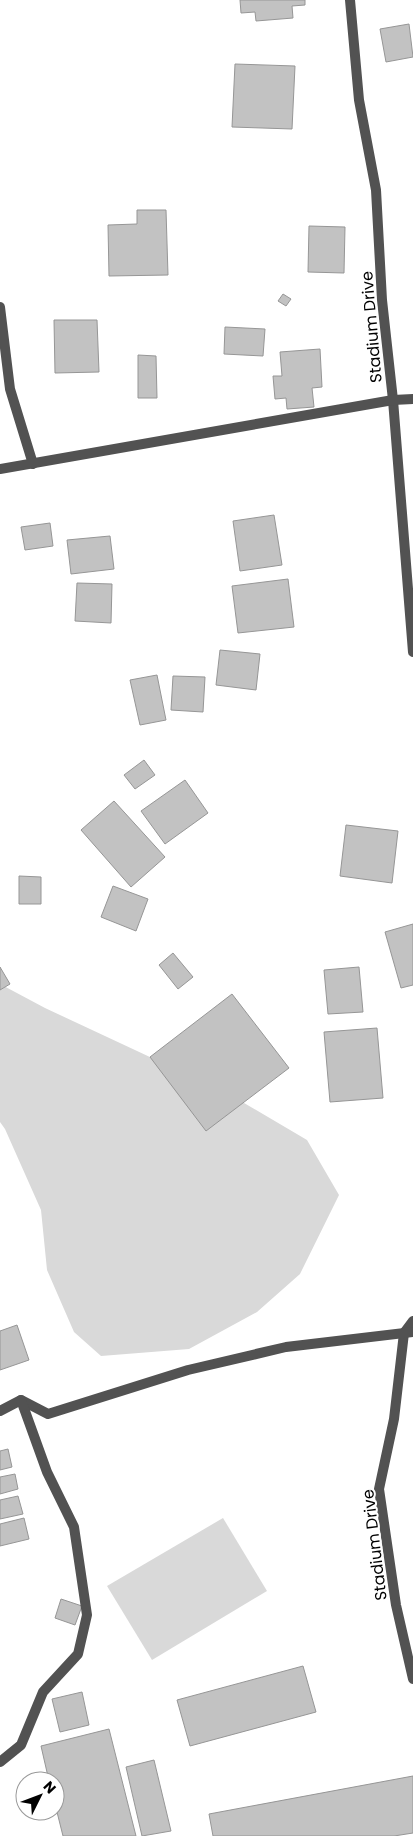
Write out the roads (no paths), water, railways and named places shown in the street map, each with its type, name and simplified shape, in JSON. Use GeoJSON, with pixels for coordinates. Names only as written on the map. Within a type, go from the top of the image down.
{"type":"FeatureCollection","features":[{"type":"Feature","properties":{"kind":"street","name":"Stadium Drive"},"geometry":{"type":"LineString","coordinates":[[350,0],[359,100],[376,190],[382,300],[393,400],[413,652]]}},
{"type":"Feature","properties":{"kind":"street"},"geometry":{"type":"LineString","coordinates":[[0,307],[10,389],[33,464]]}},
{"type":"Feature","properties":{"kind":"street"},"geometry":{"type":"LineString","coordinates":[[0,469],[393,400],[413,399]]}},
{"type":"Feature","properties":{"kind":"street","name":"Stadium Drive"},"geometry":{"type":"LineString","coordinates":[[413,1321],[408,1333],[394,1419],[379,1489],[396,1605],[413,1679]]}},
{"type":"Feature","properties":{"kind":"street"},"geometry":{"type":"LineString","coordinates":[[21,1400],[48,1414],[188,1370],[286,1347],[408,1333]]}},
{"type":"Feature","properties":{"kind":"street"},"geometry":{"type":"LineString","coordinates":[[0,1411],[21,1400]]}},
{"type":"Feature","properties":{"kind":"street"},"geometry":{"type":"LineString","coordinates":[[0,1762],[21,1744],[43,1692],[78,1654],[87,1615],[74,1527],[47,1472],[21,1400]]}}]}
